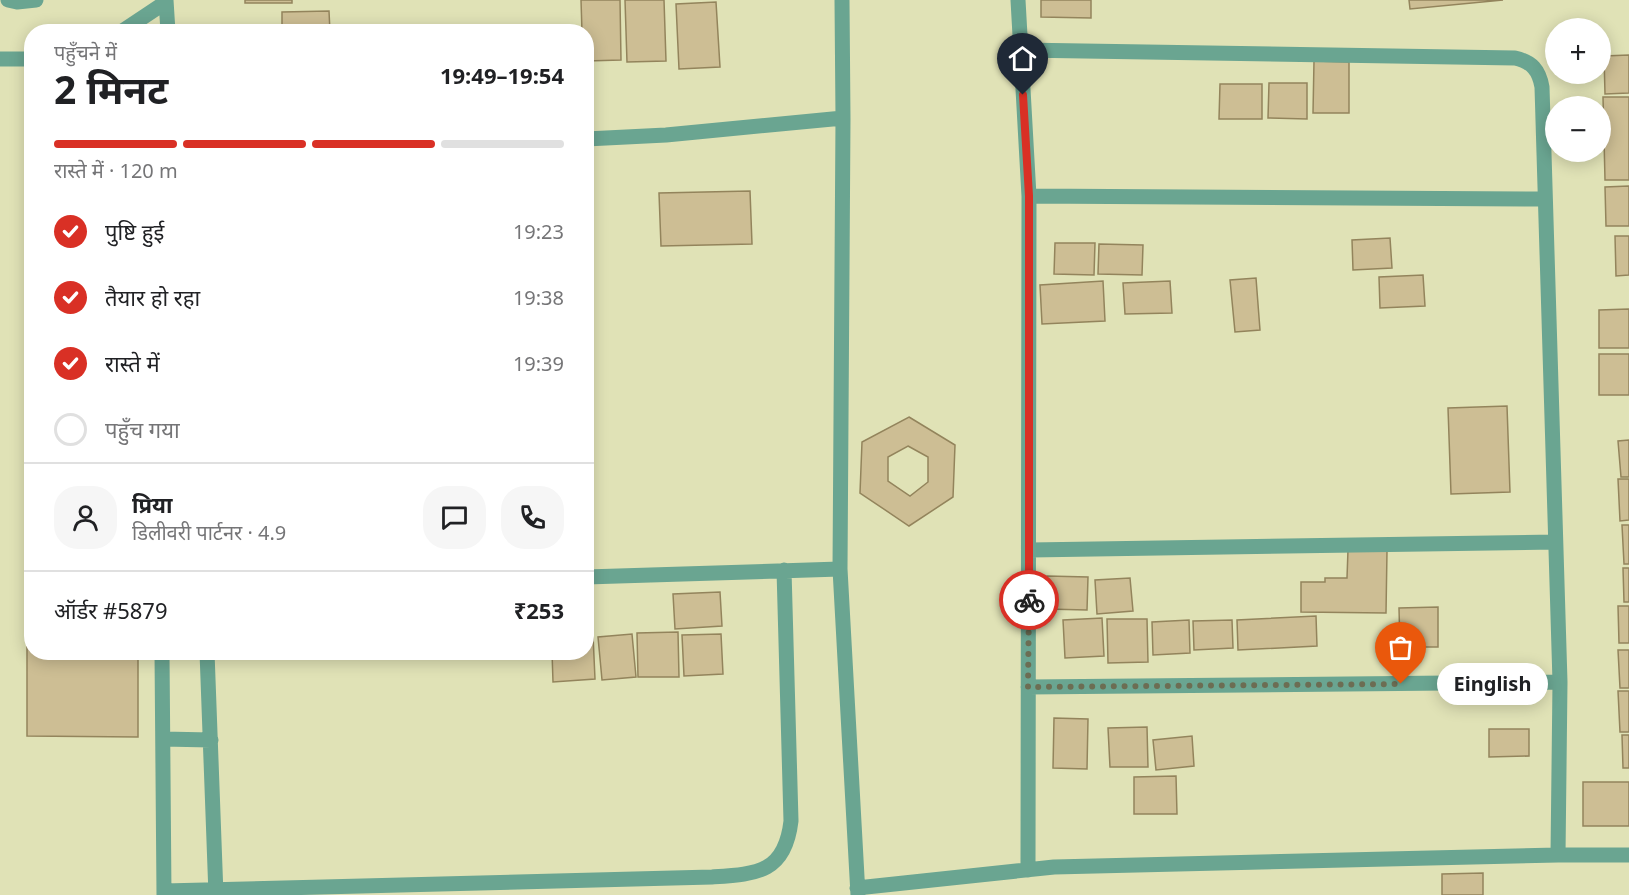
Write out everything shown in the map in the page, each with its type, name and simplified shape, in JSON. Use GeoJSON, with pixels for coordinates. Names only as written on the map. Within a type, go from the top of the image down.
{"type":"FeatureCollection","features":[{"type":"Feature","properties":{"kind":"street"},"geometry":{"type":"LineString","coordinates":[[8,0],[17,2],[36,0]]}},
{"type":"Feature","properties":{"kind":"street"},"geometry":{"type":"LineString","coordinates":[[842,0],[840,569],[858,892],[1054,867],[1629,855]]}},
{"type":"Feature","properties":{"kind":"street"},"geometry":{"type":"LineString","coordinates":[[1018,0],[1029,196],[1028,870]]}},
{"type":"Feature","properties":{"kind":"street"},"geometry":{"type":"LineString","coordinates":[[133,24],[166,1]]}},
{"type":"Feature","properties":{"kind":"street"},"geometry":{"type":"LineString","coordinates":[[166,1],[167,24]]}},
{"type":"Feature","properties":{"kind":"street"},"geometry":{"type":"LineString","coordinates":[[1021,50],[1515,58],[1528,61],[1539,74],[1542,87],[1560,682],[1558,855]]}},
{"type":"Feature","properties":{"kind":"street"},"geometry":{"type":"LineString","coordinates":[[0,59],[24,59]]}},
{"type":"Feature","properties":{"kind":"street"},"geometry":{"type":"LineString","coordinates":[[594,139],[666,135],[843,118]]}},
{"type":"Feature","properties":{"kind":"street"},"geometry":{"type":"LineString","coordinates":[[1029,196],[1545,199]]}},
{"type":"Feature","properties":{"kind":"street"},"geometry":{"type":"LineString","coordinates":[[1030,550],[1555,542]]}},
{"type":"Feature","properties":{"kind":"street"},"geometry":{"type":"LineString","coordinates":[[594,577],[840,569]]}},
{"type":"Feature","properties":{"kind":"street"},"geometry":{"type":"LineString","coordinates":[[162,660],[164,893],[747,875],[770,866],[782,855],[789,839],[791,821],[783,570]]}},
{"type":"Feature","properties":{"kind":"street"},"geometry":{"type":"LineString","coordinates":[[207,660],[216,892]]}},
{"type":"Feature","properties":{"kind":"street"},"geometry":{"type":"LineString","coordinates":[[1028,687],[1560,682]]}},
{"type":"Feature","properties":{"kind":"street"},"geometry":{"type":"LineString","coordinates":[[163,739],[211,740]]}},
{"type":"Feature","properties":{"kind":"building"},"geometry":{"type":"Polygon","coordinates":[[[245,0],[292,0],[292,3],[245,3],[245,0]]]}},
{"type":"Feature","properties":{"kind":"building"},"geometry":{"type":"Polygon","coordinates":[[[581,0],[620,0],[621,60],[594,61],[594,24],[582,24],[581,0]]]}},
{"type":"Feature","properties":{"kind":"building"},"geometry":{"type":"Polygon","coordinates":[[[625,0],[664,0],[666,61],[627,62],[625,0]]]}},
{"type":"Feature","properties":{"kind":"building"},"geometry":{"type":"Polygon","coordinates":[[[1041,0],[1091,0],[1091,18],[1041,17],[1041,0]]]}},
{"type":"Feature","properties":{"kind":"building"},"geometry":{"type":"Polygon","coordinates":[[[1409,0],[1503,0],[1410,9],[1409,0]]]}},
{"type":"Feature","properties":{"kind":"building"},"geometry":{"type":"Polygon","coordinates":[[[716,2],[720,67],[679,69],[676,4],[716,2]]]}},
{"type":"Feature","properties":{"kind":"building"},"geometry":{"type":"Polygon","coordinates":[[[329,11],[330,24],[282,24],[282,12],[329,11]]]}},
{"type":"Feature","properties":{"kind":"building"},"geometry":{"type":"Polygon","coordinates":[[[1629,55],[1629,93],[1605,94],[1605,84],[1611,84],[1611,56],[1629,55]]]}},
{"type":"Feature","properties":{"kind":"building"},"geometry":{"type":"Polygon","coordinates":[[[1314,61],[1349,62],[1349,113],[1313,113],[1314,61]]]}},
{"type":"Feature","properties":{"kind":"building"},"geometry":{"type":"Polygon","coordinates":[[[1269,83],[1307,83],[1307,119],[1268,118],[1269,83]]]}},
{"type":"Feature","properties":{"kind":"building"},"geometry":{"type":"Polygon","coordinates":[[[1220,84],[1262,84],[1262,119],[1219,119],[1220,84]]]}},
{"type":"Feature","properties":{"kind":"building"},"geometry":{"type":"Polygon","coordinates":[[[1611,97],[1629,97],[1629,180],[1605,180],[1605,162],[1611,162],[1611,97]]]}},
{"type":"Feature","properties":{"kind":"building"},"geometry":{"type":"Polygon","coordinates":[[[1629,186],[1629,226],[1606,226],[1605,187],[1629,186]]]}},
{"type":"Feature","properties":{"kind":"building"},"geometry":{"type":"Polygon","coordinates":[[[750,191],[752,244],[661,246],[659,193],[750,191]]]}},
{"type":"Feature","properties":{"kind":"building"},"geometry":{"type":"Polygon","coordinates":[[[1615,236],[1629,236],[1629,275],[1616,276],[1615,236]]]}},
{"type":"Feature","properties":{"kind":"building"},"geometry":{"type":"Polygon","coordinates":[[[1390,238],[1392,268],[1353,270],[1352,240],[1390,238]]]}},
{"type":"Feature","properties":{"kind":"building"},"geometry":{"type":"Polygon","coordinates":[[[1055,243],[1095,243],[1094,275],[1054,274],[1055,243]]]}},
{"type":"Feature","properties":{"kind":"building"},"geometry":{"type":"Polygon","coordinates":[[[1099,244],[1143,245],[1142,275],[1098,274],[1099,244]]]}},
{"type":"Feature","properties":{"kind":"building"},"geometry":{"type":"Polygon","coordinates":[[[1423,275],[1425,306],[1380,308],[1379,277],[1423,275]]]}},
{"type":"Feature","properties":{"kind":"building"},"geometry":{"type":"Polygon","coordinates":[[[1256,278],[1260,330],[1235,332],[1230,280],[1256,278]]]}},
{"type":"Feature","properties":{"kind":"building"},"geometry":{"type":"Polygon","coordinates":[[[1103,281],[1105,321],[1042,324],[1040,285],[1103,281]]]}},
{"type":"Feature","properties":{"kind":"building"},"geometry":{"type":"Polygon","coordinates":[[[1170,281],[1172,313],[1125,314],[1123,283],[1170,281]]]}},
{"type":"Feature","properties":{"kind":"building"},"geometry":{"type":"Polygon","coordinates":[[[1629,309],[1629,348],[1599,348],[1599,310],[1629,309]]]}},
{"type":"Feature","properties":{"kind":"building"},"geometry":{"type":"Polygon","coordinates":[[[1599,354],[1629,354],[1629,395],[1599,395],[1599,354]]]}},
{"type":"Feature","properties":{"kind":"building"},"geometry":{"type":"Polygon","coordinates":[[[1507,406],[1510,492],[1451,494],[1448,408],[1507,406]]]}},
{"type":"Feature","properties":{"kind":"building"},"geometry":{"type":"Polygon","coordinates":[[[909,417],[955,445],[953,497],[909,526],[860,493],[862,442],[909,417]],[[908,446],[888,457],[888,481],[910,496],[928,482],[928,457],[908,446]]]}},
{"type":"Feature","properties":{"kind":"building"},"geometry":{"type":"Polygon","coordinates":[[[1629,440],[1629,477],[1621,477],[1618,441],[1629,440]]]}},
{"type":"Feature","properties":{"kind":"building"},"geometry":{"type":"Polygon","coordinates":[[[1618,479],[1629,479],[1629,520],[1620,521],[1618,479]]]}},
{"type":"Feature","properties":{"kind":"building"},"geometry":{"type":"Polygon","coordinates":[[[1622,525],[1629,525],[1629,564],[1624,564],[1622,525]]]}},
{"type":"Feature","properties":{"kind":"building"},"geometry":{"type":"Polygon","coordinates":[[[1348,550],[1387,551],[1386,613],[1301,612],[1301,582],[1325,582],[1325,578],[1347,578],[1348,550]]]}},
{"type":"Feature","properties":{"kind":"building"},"geometry":{"type":"Polygon","coordinates":[[[1623,568],[1629,568],[1629,602],[1624,602],[1623,568]]]}},
{"type":"Feature","properties":{"kind":"building"},"geometry":{"type":"Polygon","coordinates":[[[1047,576],[1088,577],[1087,610],[1046,609],[1047,576]]]}},
{"type":"Feature","properties":{"kind":"building"},"geometry":{"type":"Polygon","coordinates":[[[1130,578],[1133,611],[1097,614],[1095,580],[1130,578]]]}},
{"type":"Feature","properties":{"kind":"building"},"geometry":{"type":"Polygon","coordinates":[[[720,592],[722,626],[675,629],[673,594],[720,592]]]}},
{"type":"Feature","properties":{"kind":"building"},"geometry":{"type":"Polygon","coordinates":[[[1618,606],[1629,606],[1629,643],[1619,643],[1618,606]]]}},
{"type":"Feature","properties":{"kind":"building"},"geometry":{"type":"Polygon","coordinates":[[[1438,607],[1438,647],[1400,647],[1399,608],[1438,607]]]}},
{"type":"Feature","properties":{"kind":"building"},"geometry":{"type":"Polygon","coordinates":[[[1316,616],[1317,646],[1238,650],[1237,620],[1316,616]]]}},
{"type":"Feature","properties":{"kind":"building"},"geometry":{"type":"Polygon","coordinates":[[[1102,618],[1104,656],[1065,658],[1063,620],[1102,618]]]}},
{"type":"Feature","properties":{"kind":"building"},"geometry":{"type":"Polygon","coordinates":[[[1107,619],[1147,619],[1148,662],[1108,663],[1107,619]]]}},
{"type":"Feature","properties":{"kind":"building"},"geometry":{"type":"Polygon","coordinates":[[[1189,620],[1190,653],[1153,655],[1152,622],[1189,620]]]}},
{"type":"Feature","properties":{"kind":"building"},"geometry":{"type":"Polygon","coordinates":[[[1232,620],[1233,648],[1194,650],[1193,621],[1232,620]]]}},
{"type":"Feature","properties":{"kind":"building"},"geometry":{"type":"Polygon","coordinates":[[[678,632],[679,677],[638,677],[637,633],[678,632]]]}},
{"type":"Feature","properties":{"kind":"building"},"geometry":{"type":"Polygon","coordinates":[[[632,634],[636,677],[602,680],[598,637],[632,634]]]}},
{"type":"Feature","properties":{"kind":"building"},"geometry":{"type":"Polygon","coordinates":[[[721,634],[723,674],[684,676],[682,635],[721,634]]]}},
{"type":"Feature","properties":{"kind":"building"},"geometry":{"type":"Polygon","coordinates":[[[1618,650],[1629,650],[1629,688],[1620,688],[1618,650]]]}},
{"type":"Feature","properties":{"kind":"building"},"geometry":{"type":"Polygon","coordinates":[[[594,657],[595,679],[553,682],[552,660],[594,660],[594,657]]]}},
{"type":"Feature","properties":{"kind":"building"},"geometry":{"type":"Polygon","coordinates":[[[27,660],[138,660],[138,737],[27,736],[27,660]]]}},
{"type":"Feature","properties":{"kind":"building"},"geometry":{"type":"Polygon","coordinates":[[[1618,691],[1629,691],[1629,732],[1620,732],[1618,691]]]}},
{"type":"Feature","properties":{"kind":"building"},"geometry":{"type":"Polygon","coordinates":[[[1054,718],[1088,719],[1087,769],[1053,768],[1054,718]]]}},
{"type":"Feature","properties":{"kind":"building"},"geometry":{"type":"Polygon","coordinates":[[[1147,727],[1148,767],[1110,767],[1108,728],[1147,727]]]}},
{"type":"Feature","properties":{"kind":"building"},"geometry":{"type":"Polygon","coordinates":[[[1489,729],[1529,729],[1529,756],[1489,757],[1489,729]]]}},
{"type":"Feature","properties":{"kind":"building"},"geometry":{"type":"Polygon","coordinates":[[[1622,735],[1629,735],[1629,768],[1623,768],[1622,735]]]}},
{"type":"Feature","properties":{"kind":"building"},"geometry":{"type":"Polygon","coordinates":[[[1192,736],[1194,766],[1156,770],[1153,740],[1192,736]]]}},
{"type":"Feature","properties":{"kind":"building"},"geometry":{"type":"Polygon","coordinates":[[[1176,776],[1177,814],[1134,814],[1134,777],[1176,776]]]}},
{"type":"Feature","properties":{"kind":"building"},"geometry":{"type":"Polygon","coordinates":[[[1583,782],[1629,782],[1629,826],[1583,826],[1583,782]]]}},
{"type":"Feature","properties":{"kind":"building"},"geometry":{"type":"Polygon","coordinates":[[[1483,873],[1483,895],[1442,895],[1442,874],[1483,873]]]}},
{"type":"Feature","properties":{"kind":"way so far"},"geometry":{"type":"LineString","coordinates":[[1029,600],[1028,687],[1401,684]]}},
{"type":"Feature","properties":{"kind":"place","name":"Einglish"},"geometry":{"type":"Point","coordinates":[1401,684]}},
{"type":"Feature","properties":{"kind":"route"},"geometry":{"type":"LineString","coordinates":[[1023,95],[1029,196],[1029,600]]}}]}
